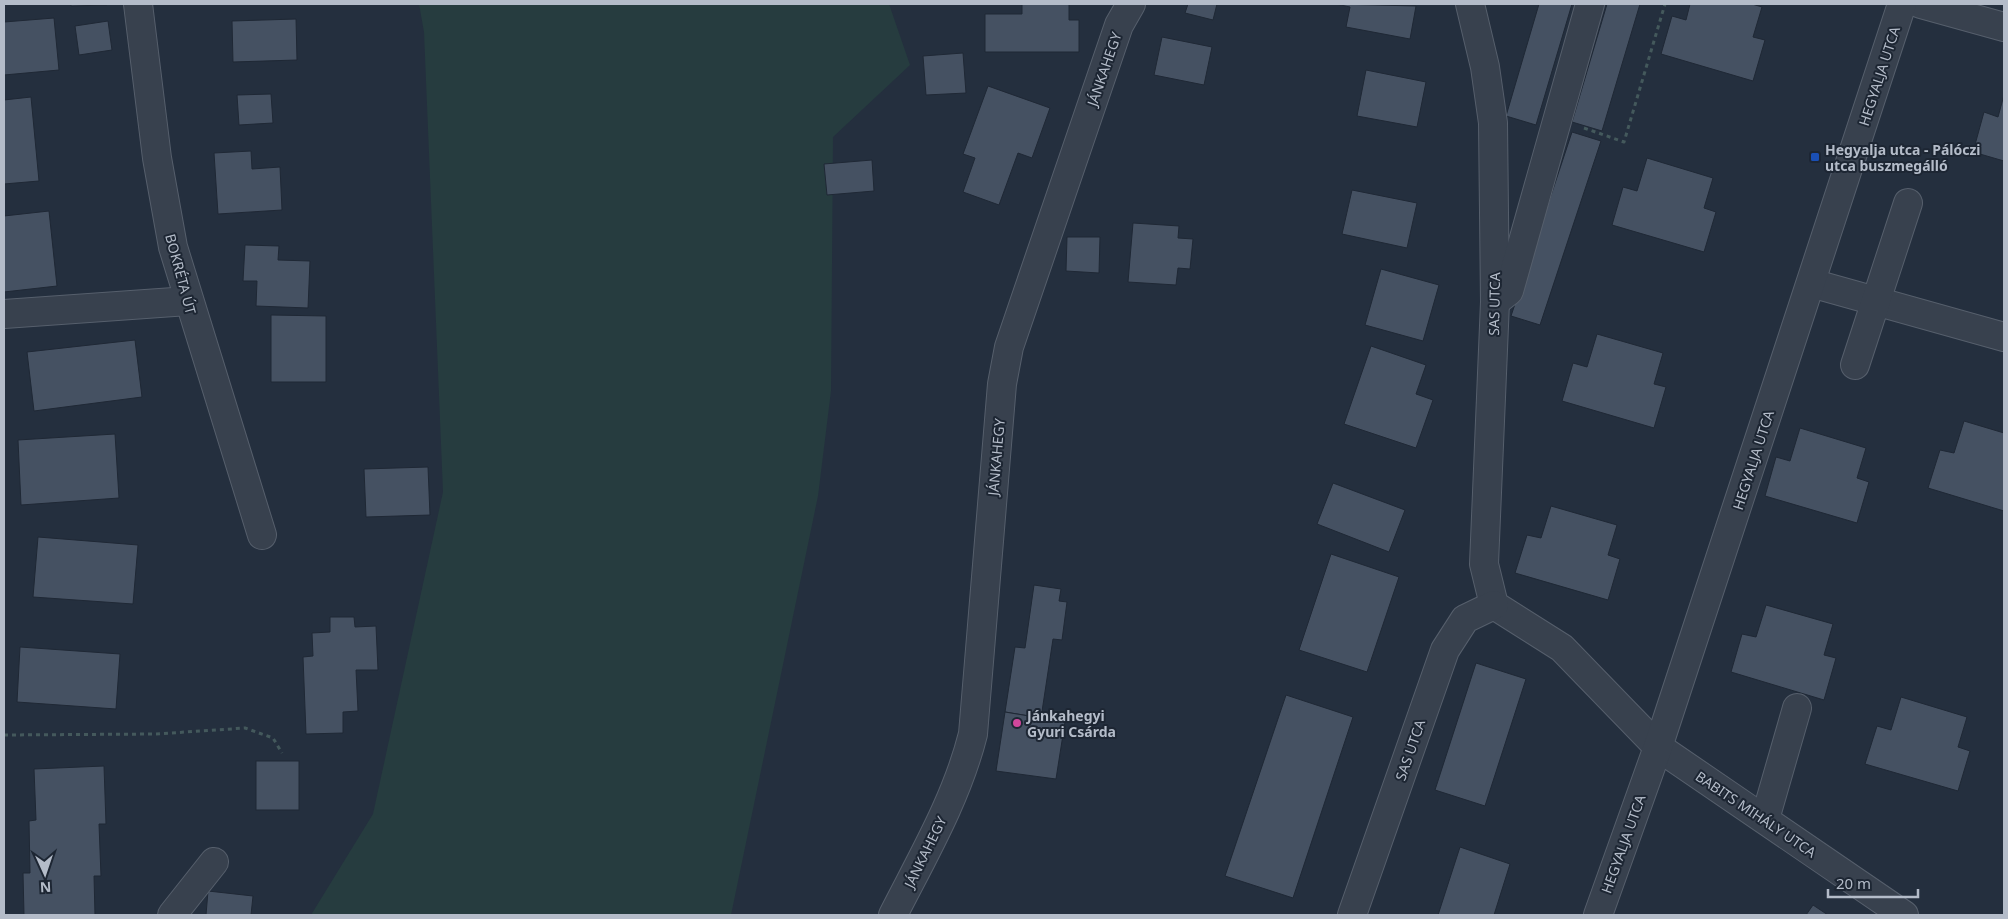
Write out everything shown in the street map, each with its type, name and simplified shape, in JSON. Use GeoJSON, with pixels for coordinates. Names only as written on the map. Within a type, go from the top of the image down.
{"type":"FeatureCollection","features":[{"type":"Feature","properties":{"kind":"street","name":"BOKRÉTA ÚT"},"geometry":{"type":"LineString","coordinates":[[138,4],[164,202],[173,247],[188,301],[262,535]]}},
{"type":"Feature","properties":{"kind":"street","name":"JÁNKAHEGY"},"geometry":{"type":"LineString","coordinates":[[894,915],[954,793],[966,764],[973,734],[1002,384],[1009,347],[1119,25],[1131,4]]}},
{"type":"Feature","properties":{"kind":"street","name":"SAS UTCA"},"geometry":{"type":"LineString","coordinates":[[1352,915],[1445,650],[1465,619],[1494,605],[1488,589],[1484,555],[1495,302],[1493,123],[1485,67],[1470,4]]}},
{"type":"Feature","properties":{"kind":"street"},"geometry":{"type":"LineString","coordinates":[[1495,302],[1509,291],[1590,4]]}},
{"type":"Feature","properties":{"kind":"street","name":"HEGYALJA UTCA"},"geometry":{"type":"LineString","coordinates":[[1598,915],[1658,747],[1902,4]]}},
{"type":"Feature","properties":{"kind":"street"},"geometry":{"type":"LineString","coordinates":[[1921,4],[2004,27]]}},
{"type":"Feature","properties":{"kind":"street"},"geometry":{"type":"LineString","coordinates":[[1855,365],[1908,202]]}},
{"type":"Feature","properties":{"kind":"street"},"geometry":{"type":"LineString","coordinates":[[1811,283],[2004,337]]}},
{"type":"Feature","properties":{"kind":"street"},"geometry":{"type":"LineString","coordinates":[[4,314],[188,301]]}},
{"type":"Feature","properties":{"kind":"street"},"geometry":{"type":"LineString","coordinates":[[1494,605],[1562,648],[1658,747]]}},
{"type":"Feature","properties":{"kind":"street"},"geometry":{"type":"LineString","coordinates":[[1765,819],[1797,708]]}},
{"type":"Feature","properties":{"kind":"street","name":"BABITS MIHÁLY UTCA"},"geometry":{"type":"LineString","coordinates":[[1658,747],[1904,915]]}},
{"type":"Feature","properties":{"kind":"street"},"geometry":{"type":"LineString","coordinates":[[172,915],[214,862]]}},
{"type":"Feature","properties":{"kind":"path"},"geometry":{"type":"LineString","coordinates":[[1582,128],[1624,142],[1665,4]]}},
{"type":"Feature","properties":{"kind":"path"},"geometry":{"type":"LineString","coordinates":[[4,735],[156,734],[245,728],[272,738],[282,753]]}},
{"type":"Feature","properties":{"kind":"green space"},"geometry":{"type":"Polygon","coordinates":[[[419,4],[889,4],[910,65],[833,137],[831,391],[818,496],[731,915],[311,915],[373,814],[443,492],[424,32],[419,4]]]}},
{"type":"Feature","properties":{"kind":"building"},"geometry":{"type":"Polygon","coordinates":[[[71,4],[107,4],[107,5],[71,6],[71,4]]]}},
{"type":"Feature","properties":{"kind":"building"},"geometry":{"type":"Polygon","coordinates":[[[1022,4],[1069,4],[1069,20],[1079,20],[1079,52],[985,52],[985,14],[1022,14],[1022,4]]]}},
{"type":"Feature","properties":{"kind":"building"},"geometry":{"type":"Polygon","coordinates":[[[1188,4],[1217,4],[1213,20],[1185,13],[1188,4]]]}},
{"type":"Feature","properties":{"kind":"building"},"geometry":{"type":"Polygon","coordinates":[[[1336,4],[1416,6],[1410,39],[1346,27],[1350,7],[1336,4]]]}},
{"type":"Feature","properties":{"kind":"building"},"geometry":{"type":"Polygon","coordinates":[[[1539,4],[1572,4],[1536,125],[1506,116],[1539,4]]]}},
{"type":"Feature","properties":{"kind":"building"},"geometry":{"type":"Polygon","coordinates":[[[1607,4],[1640,4],[1602,131],[1572,122],[1607,4]]]}},
{"type":"Feature","properties":{"kind":"building"},"geometry":{"type":"Polygon","coordinates":[[[1690,4],[1752,4],[1762,7],[1753,37],[1765,40],[1753,81],[1661,54],[1672,16],[1686,20],[1690,4]]]}},
{"type":"Feature","properties":{"kind":"building"},"geometry":{"type":"Polygon","coordinates":[[[54,18],[59,70],[4,75],[4,22],[54,18]]]}},
{"type":"Feature","properties":{"kind":"building"},"geometry":{"type":"Polygon","coordinates":[[[296,19],[297,60],[233,62],[232,21],[296,19]]]}},
{"type":"Feature","properties":{"kind":"building"},"geometry":{"type":"Polygon","coordinates":[[[108,21],[112,50],[79,55],[75,26],[108,21]]]}},
{"type":"Feature","properties":{"kind":"building"},"geometry":{"type":"Polygon","coordinates":[[[1162,37],[1212,47],[1204,85],[1154,75],[1162,37]]]}},
{"type":"Feature","properties":{"kind":"building"},"geometry":{"type":"Polygon","coordinates":[[[963,53],[966,93],[926,95],[923,56],[963,53]]]}},
{"type":"Feature","properties":{"kind":"building"},"geometry":{"type":"Polygon","coordinates":[[[1366,70],[1426,82],[1417,127],[1357,116],[1366,70]]]}},
{"type":"Feature","properties":{"kind":"building"},"geometry":{"type":"Polygon","coordinates":[[[988,86],[1050,108],[1032,158],[1018,153],[999,205],[963,192],[975,158],[963,154],[988,86]]]}},
{"type":"Feature","properties":{"kind":"building"},"geometry":{"type":"Polygon","coordinates":[[[271,94],[273,123],[239,125],[237,95],[271,94]]]}},
{"type":"Feature","properties":{"kind":"building"},"geometry":{"type":"Polygon","coordinates":[[[2004,95],[2004,161],[1973,152],[1984,112],[1998,117],[2004,95]]]}},
{"type":"Feature","properties":{"kind":"building"},"geometry":{"type":"Polygon","coordinates":[[[31,97],[39,181],[4,184],[4,100],[31,97]]]}},
{"type":"Feature","properties":{"kind":"building"},"geometry":{"type":"Polygon","coordinates":[[[1572,132],[1601,141],[1540,325],[1511,316],[1572,132]]]}},
{"type":"Feature","properties":{"kind":"building"},"geometry":{"type":"Polygon","coordinates":[[[251,151],[252,169],[280,167],[282,210],[218,214],[214,153],[251,151]]]}},
{"type":"Feature","properties":{"kind":"building"},"geometry":{"type":"Polygon","coordinates":[[[1647,158],[1713,178],[1704,208],[1716,212],[1704,252],[1612,225],[1623,187],[1637,191],[1647,158]]]}},
{"type":"Feature","properties":{"kind":"building"},"geometry":{"type":"Polygon","coordinates":[[[872,160],[874,191],[827,195],[824,164],[872,160]]]}},
{"type":"Feature","properties":{"kind":"building"},"geometry":{"type":"Polygon","coordinates":[[[1352,190],[1417,203],[1407,248],[1342,234],[1352,190]]]}},
{"type":"Feature","properties":{"kind":"building"},"geometry":{"type":"Polygon","coordinates":[[[49,211],[57,286],[4,292],[4,216],[49,211]]]}},
{"type":"Feature","properties":{"kind":"building"},"geometry":{"type":"Polygon","coordinates":[[[1133,223],[1179,226],[1178,238],[1193,239],[1190,269],[1178,268],[1176,285],[1128,282],[1133,223]]]}},
{"type":"Feature","properties":{"kind":"building"},"geometry":{"type":"Polygon","coordinates":[[[1067,237],[1100,237],[1099,273],[1066,271],[1067,237]]]}},
{"type":"Feature","properties":{"kind":"building"},"geometry":{"type":"Polygon","coordinates":[[[245,245],[279,246],[278,260],[310,261],[308,308],[256,306],[257,281],[243,281],[245,245]]]}},
{"type":"Feature","properties":{"kind":"building"},"geometry":{"type":"Polygon","coordinates":[[[1381,269],[1439,285],[1423,341],[1365,325],[1381,269]]]}},
{"type":"Feature","properties":{"kind":"building"},"geometry":{"type":"Polygon","coordinates":[[[271,315],[326,316],[326,382],[271,382],[271,315]]]}},
{"type":"Feature","properties":{"kind":"building"},"geometry":{"type":"Polygon","coordinates":[[[1597,334],[1663,353],[1654,384],[1666,387],[1654,428],[1562,401],[1573,363],[1587,367],[1597,334]]]}},
{"type":"Feature","properties":{"kind":"building"},"geometry":{"type":"Polygon","coordinates":[[[135,340],[142,397],[34,411],[27,352],[135,340]]]}},
{"type":"Feature","properties":{"kind":"building"},"geometry":{"type":"Polygon","coordinates":[[[1371,346],[1426,365],[1416,394],[1433,400],[1416,448],[1344,424],[1371,346]]]}},
{"type":"Feature","properties":{"kind":"building"},"geometry":{"type":"Polygon","coordinates":[[[1964,421],[2004,433],[2004,511],[1928,488],[1940,450],[1954,453],[1964,421]]]}},
{"type":"Feature","properties":{"kind":"building"},"geometry":{"type":"Polygon","coordinates":[[[1800,428],[1866,448],[1857,478],[1869,482],[1857,523],[1765,496],[1776,457],[1790,461],[1800,428]]]}},
{"type":"Feature","properties":{"kind":"building"},"geometry":{"type":"Polygon","coordinates":[[[115,434],[119,498],[21,505],[18,440],[115,434]]]}},
{"type":"Feature","properties":{"kind":"building"},"geometry":{"type":"Polygon","coordinates":[[[428,467],[430,515],[366,517],[364,469],[428,467]]]}},
{"type":"Feature","properties":{"kind":"building"},"geometry":{"type":"Polygon","coordinates":[[[1333,483],[1405,510],[1389,552],[1317,524],[1333,483]]]}},
{"type":"Feature","properties":{"kind":"building"},"geometry":{"type":"Polygon","coordinates":[[[1551,506],[1617,525],[1608,555],[1620,559],[1608,600],[1515,573],[1527,535],[1541,538],[1551,506]]]}},
{"type":"Feature","properties":{"kind":"building"},"geometry":{"type":"Polygon","coordinates":[[[38,537],[138,545],[133,604],[33,597],[38,537]]]}},
{"type":"Feature","properties":{"kind":"building"},"geometry":{"type":"Polygon","coordinates":[[[1331,554],[1399,577],[1367,672],[1299,650],[1331,554]]]}},
{"type":"Feature","properties":{"kind":"building"},"geometry":{"type":"Polygon","coordinates":[[[1034,585],[1061,589],[1059,601],[1067,602],[1062,640],[1053,639],[1041,718],[1005,712],[1015,647],[1025,648],[1034,585]]]}},
{"type":"Feature","properties":{"kind":"building"},"geometry":{"type":"Polygon","coordinates":[[[1766,605],[1833,624],[1824,655],[1836,658],[1824,700],[1731,672],[1742,634],[1756,637],[1766,605]]]}},
{"type":"Feature","properties":{"kind":"building"},"geometry":{"type":"Polygon","coordinates":[[[330,617],[354,617],[355,627],[376,626],[378,670],[356,670],[358,711],[343,712],[343,733],[306,734],[303,657],[313,656],[312,633],[330,632],[330,617]]]}},
{"type":"Feature","properties":{"kind":"building"},"geometry":{"type":"Polygon","coordinates":[[[20,647],[120,654],[116,709],[17,702],[20,647]]]}},
{"type":"Feature","properties":{"kind":"building"},"geometry":{"type":"Polygon","coordinates":[[[1476,663],[1526,679],[1485,806],[1435,790],[1476,663]]]}},
{"type":"Feature","properties":{"kind":"building"},"geometry":{"type":"Polygon","coordinates":[[[1286,695],[1353,717],[1293,898],[1225,876],[1286,695]]]}},
{"type":"Feature","properties":{"kind":"building"},"geometry":{"type":"Polygon","coordinates":[[[1901,697],[1967,717],[1958,747],[1970,751],[1958,791],[1865,764],[1877,726],[1891,730],[1901,697]]]}},
{"type":"Feature","properties":{"kind":"building"},"geometry":{"type":"Polygon","coordinates":[[[1005,712],[1065,722],[1056,779],[996,771],[1005,712]]]}},
{"type":"Feature","properties":{"kind":"building"},"geometry":{"type":"Polygon","coordinates":[[[256,761],[299,761],[299,810],[256,810],[256,761]]]}},
{"type":"Feature","properties":{"kind":"building"},"geometry":{"type":"Polygon","coordinates":[[[104,766],[106,824],[99,824],[101,876],[94,876],[95,915],[24,915],[23,873],[30,873],[29,821],[36,820],[34,769],[104,766]]]}},
{"type":"Feature","properties":{"kind":"building"},"geometry":{"type":"Polygon","coordinates":[[[1460,847],[1510,864],[1494,915],[1438,915],[1460,847]]]}},
{"type":"Feature","properties":{"kind":"building"},"geometry":{"type":"Polygon","coordinates":[[[208,891],[253,896],[251,915],[206,915],[208,891]]]}},
{"type":"Feature","properties":{"kind":"building"},"geometry":{"type":"Polygon","coordinates":[[[1813,905],[1828,915],[1806,915],[1813,905]]]}},
{"type":"Feature","properties":{"kind":"place","name":"Hegyalja utca - Pálóczi utca buszmegálló"},"geometry":{"type":"Point","coordinates":[1815,157]}},
{"type":"Feature","properties":{"kind":"place","name":"Jánkahegyi Gyuri Csárda"},"geometry":{"type":"Point","coordinates":[1017,723]}}]}
